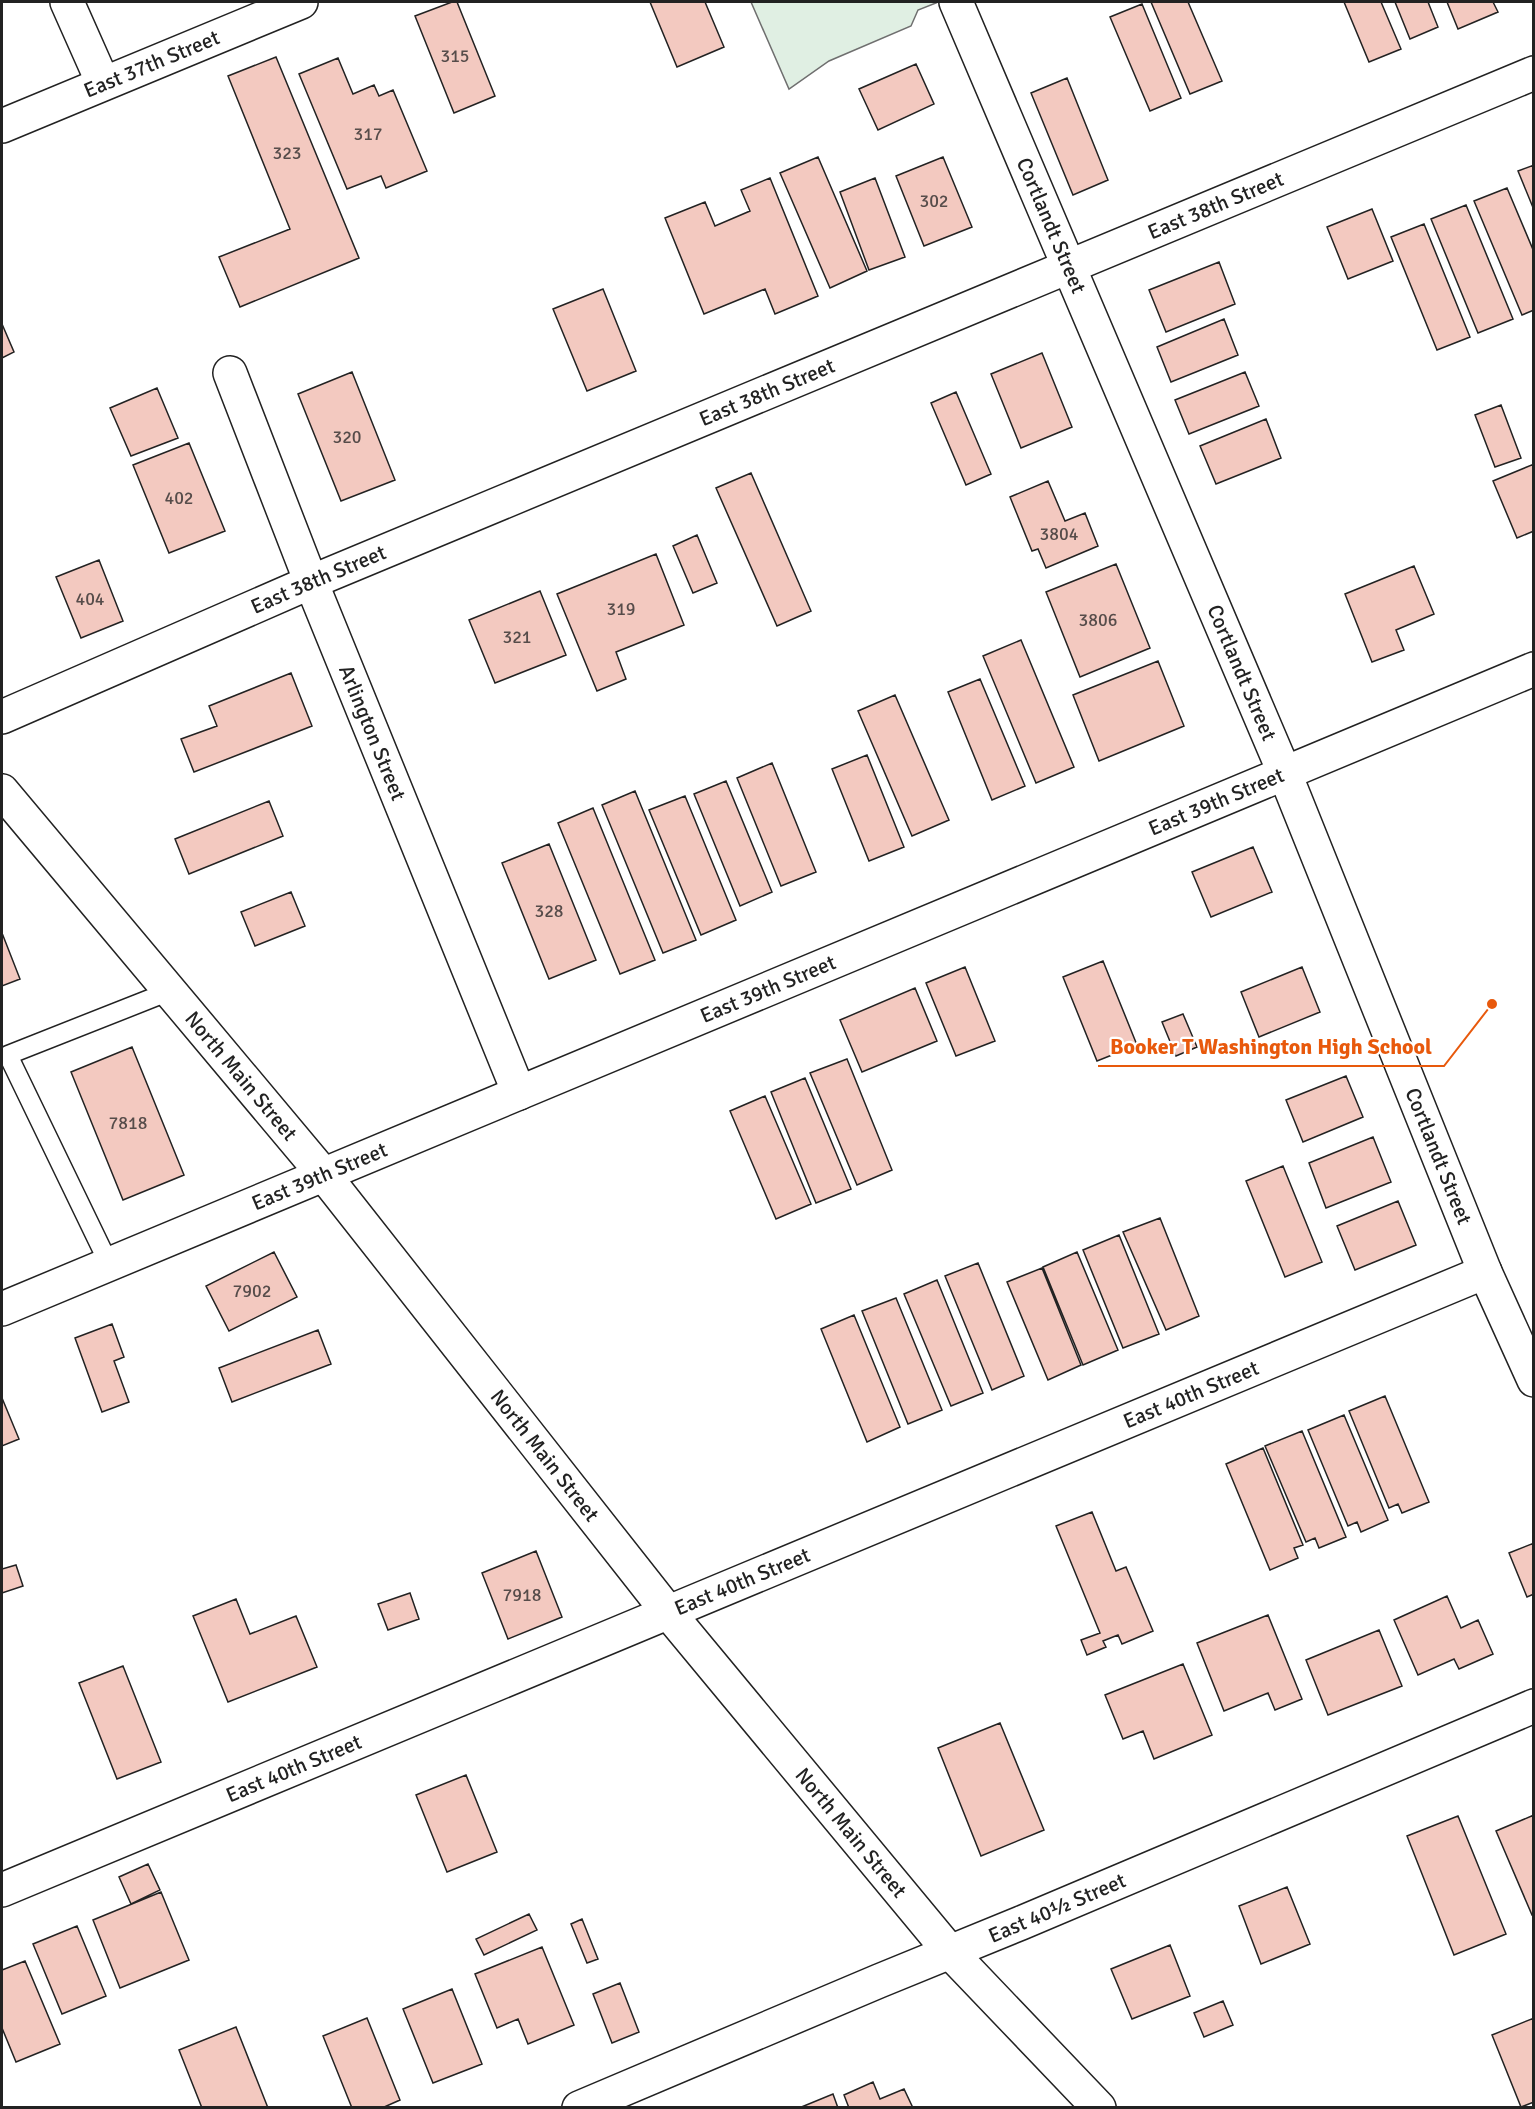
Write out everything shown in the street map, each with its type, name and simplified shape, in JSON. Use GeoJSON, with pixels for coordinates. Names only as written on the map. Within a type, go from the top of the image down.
{"type":"FeatureCollection","features":[{"type":"Feature","properties":{"kind":"street"},"geometry":{"type":"LineString","coordinates":[[67,2],[103,83]]}},
{"type":"Feature","properties":{"kind":"street","name":"East 37th Street"},"geometry":{"type":"LineString","coordinates":[[2,126],[301,2]]}},
{"type":"Feature","properties":{"kind":"street","name":"Cortlandt Street"},"geometry":{"type":"LineString","coordinates":[[956,2],[1285,774],[1485,1272],[1533,1380]]}},
{"type":"Feature","properties":{"kind":"street","name":"East 38th Street"},"geometry":{"type":"LineString","coordinates":[[2,717],[311,582],[1533,73]]}},
{"type":"Feature","properties":{"kind":"street","name":"Arlington Street"},"geometry":{"type":"LineString","coordinates":[[230,373],[311,582],[519,1093]]}},
{"type":"Feature","properties":{"kind":"street","name":"East 39th Street"},"geometry":{"type":"LineString","coordinates":[[2,1309],[1533,669]]}},
{"type":"Feature","properties":{"kind":"street","name":"North Main Street"},"geometry":{"type":"LineString","coordinates":[[2,791],[324,1174],[668,1612],[950,1952],[1100,2108]]}},
{"type":"Feature","properties":{"kind":"street","name":"East 40th Street"},"geometry":{"type":"LineString","coordinates":[[2,1890],[1485,1272]]}},
{"type":"Feature","properties":{"kind":"street","name":"East 40½ Street"},"geometry":{"type":"LineString","coordinates":[[579,2108],[1533,1706]]}},
{"type":"Feature","properties":{"kind":"lane"},"geometry":{"type":"LineString","coordinates":[[109,1264],[8,1055],[170,992]]}},
{"type":"Feature","properties":{"kind":"green space"},"geometry":{"type":"Polygon","coordinates":[[[751,2],[936,3],[918,10],[911,26],[829,61],[789,89],[751,2]]]}},
{"type":"Feature","properties":{"kind":"building"},"geometry":{"type":"Polygon","coordinates":[[[457,2],[495,96],[454,113],[415,16],[457,2]]]}},
{"type":"Feature","properties":{"kind":"building"},"geometry":{"type":"Polygon","coordinates":[[[650,2],[705,2],[724,47],[677,67],[650,2]]]}},
{"type":"Feature","properties":{"kind":"building"},"geometry":{"type":"Polygon","coordinates":[[[1151,2],[1188,2],[1222,81],[1190,94],[1151,2]]]}},
{"type":"Feature","properties":{"kind":"building"},"geometry":{"type":"Polygon","coordinates":[[[1344,2],[1381,2],[1401,49],[1369,62],[1344,2]]]}},
{"type":"Feature","properties":{"kind":"building"},"geometry":{"type":"Polygon","coordinates":[[[1395,2],[1428,2],[1438,27],[1410,39],[1395,2]]]}},
{"type":"Feature","properties":{"kind":"building"},"geometry":{"type":"Polygon","coordinates":[[[1447,2],[1493,2],[1498,12],[1458,29],[1447,2]]]}},
{"type":"Feature","properties":{"kind":"building"},"geometry":{"type":"Polygon","coordinates":[[[1142,4],[1181,98],[1150,111],[1110,17],[1142,4]]]}},
{"type":"Feature","properties":{"kind":"building"},"geometry":{"type":"Polygon","coordinates":[[[276,57],[359,258],[240,307],[219,257],[290,229],[228,76],[276,57]]]}},
{"type":"Feature","properties":{"kind":"building"},"geometry":{"type":"Polygon","coordinates":[[[338,58],[353,94],[374,85],[379,96],[393,90],[427,171],[386,188],[381,176],[347,189],[299,74],[338,58]]]}},
{"type":"Feature","properties":{"kind":"building"},"geometry":{"type":"Polygon","coordinates":[[[916,64],[934,104],[878,130],[859,89],[916,64]]]}},
{"type":"Feature","properties":{"kind":"building"},"geometry":{"type":"Polygon","coordinates":[[[1067,78],[1108,180],[1073,195],[1031,93],[1067,78]]]}},
{"type":"Feature","properties":{"kind":"building"},"geometry":{"type":"Polygon","coordinates":[[[818,157],[867,271],[830,288],[780,173],[818,157]]]}},
{"type":"Feature","properties":{"kind":"building"},"geometry":{"type":"Polygon","coordinates":[[[943,157],[972,227],[924,246],[896,176],[943,157]]]}},
{"type":"Feature","properties":{"kind":"building"},"geometry":{"type":"Polygon","coordinates":[[[1534,165],[1534,210],[1518,171],[1534,165]]]}},
{"type":"Feature","properties":{"kind":"building"},"geometry":{"type":"Polygon","coordinates":[[[770,178],[818,296],[775,314],[765,289],[704,314],[665,218],[705,202],[715,226],[750,211],[741,190],[770,178]]]}},
{"type":"Feature","properties":{"kind":"building"},"geometry":{"type":"Polygon","coordinates":[[[875,178],[905,257],[869,270],[840,192],[875,178]]]}},
{"type":"Feature","properties":{"kind":"building"},"geometry":{"type":"Polygon","coordinates":[[[1507,188],[1534,252],[1534,310],[1522,315],[1474,201],[1507,188]]]}},
{"type":"Feature","properties":{"kind":"building"},"geometry":{"type":"Polygon","coordinates":[[[1466,205],[1513,319],[1478,333],[1431,219],[1466,205]]]}},
{"type":"Feature","properties":{"kind":"building"},"geometry":{"type":"Polygon","coordinates":[[[1372,209],[1393,261],[1348,279],[1327,227],[1372,209]]]}},
{"type":"Feature","properties":{"kind":"building"},"geometry":{"type":"Polygon","coordinates":[[[1424,224],[1470,337],[1437,350],[1391,237],[1424,224]]]}},
{"type":"Feature","properties":{"kind":"building"},"geometry":{"type":"Polygon","coordinates":[[[1219,262],[1235,304],[1166,332],[1149,290],[1219,262]]]}},
{"type":"Feature","properties":{"kind":"building"},"geometry":{"type":"Polygon","coordinates":[[[603,289],[636,371],[587,391],[553,309],[603,289]]]}},
{"type":"Feature","properties":{"kind":"building"},"geometry":{"type":"Polygon","coordinates":[[[1224,319],[1238,355],[1171,382],[1157,347],[1224,319]]]}},
{"type":"Feature","properties":{"kind":"building"},"geometry":{"type":"Polygon","coordinates":[[[2,324],[14,352],[2,358],[2,324]]]}},
{"type":"Feature","properties":{"kind":"building"},"geometry":{"type":"Polygon","coordinates":[[[1042,353],[1072,427],[1021,448],[991,374],[1042,353]]]}},
{"type":"Feature","properties":{"kind":"building"},"geometry":{"type":"Polygon","coordinates":[[[352,372],[395,480],[341,501],[298,394],[352,372]]]}},
{"type":"Feature","properties":{"kind":"building"},"geometry":{"type":"Polygon","coordinates":[[[1245,372],[1259,406],[1189,434],[1175,400],[1245,372]]]}},
{"type":"Feature","properties":{"kind":"building"},"geometry":{"type":"Polygon","coordinates":[[[157,388],[178,438],[131,456],[110,408],[157,388]]]}},
{"type":"Feature","properties":{"kind":"building"},"geometry":{"type":"Polygon","coordinates":[[[956,392],[991,474],[966,485],[931,403],[956,392]]]}},
{"type":"Feature","properties":{"kind":"building"},"geometry":{"type":"Polygon","coordinates":[[[1501,405],[1521,458],[1495,467],[1475,415],[1501,405]]]}},
{"type":"Feature","properties":{"kind":"building"},"geometry":{"type":"Polygon","coordinates":[[[1266,419],[1281,458],[1216,484],[1200,446],[1266,419]]]}},
{"type":"Feature","properties":{"kind":"building"},"geometry":{"type":"Polygon","coordinates":[[[189,443],[225,531],[169,553],[133,465],[189,443]]]}},
{"type":"Feature","properties":{"kind":"building"},"geometry":{"type":"Polygon","coordinates":[[[1534,464],[1534,531],[1517,538],[1493,481],[1534,464]]]}},
{"type":"Feature","properties":{"kind":"building"},"geometry":{"type":"Polygon","coordinates":[[[751,473],[811,611],[777,626],[716,488],[751,473]]]}},
{"type":"Feature","properties":{"kind":"building"},"geometry":{"type":"Polygon","coordinates":[[[1048,481],[1065,521],[1085,513],[1098,546],[1046,568],[1038,549],[1032,551],[1010,497],[1048,481]]]}},
{"type":"Feature","properties":{"kind":"building"},"geometry":{"type":"Polygon","coordinates":[[[697,535],[717,583],[693,593],[673,546],[697,535]]]}},
{"type":"Feature","properties":{"kind":"building"},"geometry":{"type":"Polygon","coordinates":[[[656,554],[684,625],[616,652],[626,679],[597,691],[557,594],[656,554]]]}},
{"type":"Feature","properties":{"kind":"building"},"geometry":{"type":"Polygon","coordinates":[[[99,560],[123,621],[81,638],[56,577],[99,560]]]}},
{"type":"Feature","properties":{"kind":"building"},"geometry":{"type":"Polygon","coordinates":[[[1116,564],[1150,648],[1080,677],[1046,592],[1116,564]]]}},
{"type":"Feature","properties":{"kind":"building"},"geometry":{"type":"Polygon","coordinates":[[[1414,566],[1434,614],[1396,630],[1404,650],[1372,662],[1345,594],[1414,566]]]}},
{"type":"Feature","properties":{"kind":"building"},"geometry":{"type":"Polygon","coordinates":[[[540,591],[566,655],[495,683],[469,620],[540,591]]]}},
{"type":"Feature","properties":{"kind":"building"},"geometry":{"type":"Polygon","coordinates":[[[1021,640],[1074,767],[1036,783],[983,656],[1021,640]]]}},
{"type":"Feature","properties":{"kind":"building"},"geometry":{"type":"Polygon","coordinates":[[[1158,661],[1184,726],[1099,761],[1073,695],[1158,661]]]}},
{"type":"Feature","properties":{"kind":"building"},"geometry":{"type":"Polygon","coordinates":[[[291,673],[312,726],[194,772],[181,739],[217,726],[209,706],[291,673]]]}},
{"type":"Feature","properties":{"kind":"building"},"geometry":{"type":"Polygon","coordinates":[[[980,679],[1025,786],[992,800],[948,692],[980,679]]]}},
{"type":"Feature","properties":{"kind":"building"},"geometry":{"type":"Polygon","coordinates":[[[895,695],[949,820],[912,836],[858,711],[895,695]]]}},
{"type":"Feature","properties":{"kind":"building"},"geometry":{"type":"Polygon","coordinates":[[[867,755],[904,847],[869,861],[832,769],[867,755]]]}},
{"type":"Feature","properties":{"kind":"building"},"geometry":{"type":"Polygon","coordinates":[[[772,763],[816,872],[781,886],[737,778],[772,763]]]}},
{"type":"Feature","properties":{"kind":"building"},"geometry":{"type":"Polygon","coordinates":[[[726,781],[772,892],[740,906],[694,794],[726,781]]]}},
{"type":"Feature","properties":{"kind":"building"},"geometry":{"type":"Polygon","coordinates":[[[635,791],[696,940],[663,953],[602,805],[635,791]]]}},
{"type":"Feature","properties":{"kind":"building"},"geometry":{"type":"Polygon","coordinates":[[[685,796],[736,920],[701,935],[649,810],[685,796]]]}},
{"type":"Feature","properties":{"kind":"building"},"geometry":{"type":"Polygon","coordinates":[[[269,801],[283,836],[189,874],[175,839],[269,801]]]}},
{"type":"Feature","properties":{"kind":"building"},"geometry":{"type":"Polygon","coordinates":[[[593,808],[655,960],[620,974],[558,823],[593,808]]]}},
{"type":"Feature","properties":{"kind":"building"},"geometry":{"type":"Polygon","coordinates":[[[549,844],[596,960],[549,979],[502,863],[549,844]]]}},
{"type":"Feature","properties":{"kind":"building"},"geometry":{"type":"Polygon","coordinates":[[[1253,847],[1272,892],[1211,917],[1192,872],[1253,847]]]}},
{"type":"Feature","properties":{"kind":"building"},"geometry":{"type":"Polygon","coordinates":[[[291,892],[305,926],[255,946],[241,912],[291,892]]]}},
{"type":"Feature","properties":{"kind":"building"},"geometry":{"type":"Polygon","coordinates":[[[2,933],[20,979],[2,986],[2,933]]]}},
{"type":"Feature","properties":{"kind":"building"},"geometry":{"type":"Polygon","coordinates":[[[1103,961],[1137,1045],[1097,1061],[1063,977],[1103,961]]]}},
{"type":"Feature","properties":{"kind":"building"},"geometry":{"type":"Polygon","coordinates":[[[965,967],[995,1041],[956,1056],[926,983],[965,967]]]}},
{"type":"Feature","properties":{"kind":"building"},"geometry":{"type":"Polygon","coordinates":[[[1302,967],[1320,1012],[1259,1037],[1241,992],[1302,967]]]}},
{"type":"Feature","properties":{"kind":"building"},"geometry":{"type":"Polygon","coordinates":[[[915,988],[937,1041],[862,1072],[840,1020],[915,988]]]}},
{"type":"Feature","properties":{"kind":"building"},"geometry":{"type":"Polygon","coordinates":[[[1183,1014],[1197,1047],[1176,1056],[1162,1022],[1183,1014]]]}},
{"type":"Feature","properties":{"kind":"building"},"geometry":{"type":"Polygon","coordinates":[[[132,1047],[184,1175],[123,1200],[71,1072],[132,1047]]]}},
{"type":"Feature","properties":{"kind":"building"},"geometry":{"type":"Polygon","coordinates":[[[847,1059],[892,1170],[857,1185],[810,1073],[847,1059]]]}},
{"type":"Feature","properties":{"kind":"building"},"geometry":{"type":"Polygon","coordinates":[[[1346,1076],[1363,1117],[1303,1142],[1286,1100],[1346,1076]]]}},
{"type":"Feature","properties":{"kind":"building"},"geometry":{"type":"Polygon","coordinates":[[[805,1078],[851,1189],[816,1203],[771,1092],[805,1078]]]}},
{"type":"Feature","properties":{"kind":"building"},"geometry":{"type":"Polygon","coordinates":[[[765,1096],[811,1204],[776,1219],[730,1111],[765,1096]]]}},
{"type":"Feature","properties":{"kind":"building"},"geometry":{"type":"Polygon","coordinates":[[[1373,1137],[1391,1182],[1326,1208],[1309,1163],[1373,1137]]]}},
{"type":"Feature","properties":{"kind":"building"},"geometry":{"type":"Polygon","coordinates":[[[1283,1166],[1322,1262],[1285,1277],[1246,1181],[1283,1166]]]}},
{"type":"Feature","properties":{"kind":"building"},"geometry":{"type":"Polygon","coordinates":[[[1398,1201],[1416,1245],[1355,1270],[1337,1226],[1398,1201]]]}},
{"type":"Feature","properties":{"kind":"building"},"geometry":{"type":"Polygon","coordinates":[[[1160,1218],[1199,1316],[1166,1330],[1123,1232],[1160,1218]]]}},
{"type":"Feature","properties":{"kind":"building"},"geometry":{"type":"Polygon","coordinates":[[[1119,1235],[1159,1334],[1123,1348],[1083,1250],[1119,1235]]]}},
{"type":"Feature","properties":{"kind":"building"},"geometry":{"type":"Polygon","coordinates":[[[274,1252],[297,1297],[229,1331],[206,1286],[274,1252]]]}},
{"type":"Feature","properties":{"kind":"building"},"geometry":{"type":"Polygon","coordinates":[[[1077,1252],[1118,1350],[1083,1365],[1043,1267],[1077,1252]]]}},
{"type":"Feature","properties":{"kind":"building"},"geometry":{"type":"Polygon","coordinates":[[[978,1263],[1024,1376],[992,1390],[945,1276],[978,1263]]]}},
{"type":"Feature","properties":{"kind":"building"},"geometry":{"type":"Polygon","coordinates":[[[1042,1268],[1081,1365],[1048,1380],[1007,1282],[1042,1268]]]}},
{"type":"Feature","properties":{"kind":"building"},"geometry":{"type":"Polygon","coordinates":[[[937,1280],[983,1393],[951,1406],[904,1294],[937,1280]]]}},
{"type":"Feature","properties":{"kind":"building"},"geometry":{"type":"Polygon","coordinates":[[[896,1298],[942,1410],[908,1424],[862,1311],[896,1298]]]}},
{"type":"Feature","properties":{"kind":"building"},"geometry":{"type":"Polygon","coordinates":[[[854,1315],[900,1427],[867,1442],[821,1329],[854,1315]]]}},
{"type":"Feature","properties":{"kind":"building"},"geometry":{"type":"Polygon","coordinates":[[[112,1324],[124,1357],[114,1361],[129,1402],[102,1412],[75,1338],[112,1324]]]}},
{"type":"Feature","properties":{"kind":"building"},"geometry":{"type":"Polygon","coordinates":[[[318,1330],[331,1364],[232,1402],[219,1368],[318,1330]]]}},
{"type":"Feature","properties":{"kind":"building"},"geometry":{"type":"Polygon","coordinates":[[[1385,1396],[1429,1502],[1402,1513],[1398,1504],[1389,1508],[1349,1411],[1385,1396]]]}},
{"type":"Feature","properties":{"kind":"building"},"geometry":{"type":"Polygon","coordinates":[[[2,1398],[19,1439],[2,1446],[2,1398]]]}},
{"type":"Feature","properties":{"kind":"building"},"geometry":{"type":"Polygon","coordinates":[[[1344,1415],[1388,1520],[1361,1532],[1357,1522],[1348,1526],[1308,1430],[1344,1415]]]}},
{"type":"Feature","properties":{"kind":"building"},"geometry":{"type":"Polygon","coordinates":[[[1302,1431],[1346,1537],[1319,1548],[1315,1538],[1306,1542],[1265,1446],[1302,1431]]]}},
{"type":"Feature","properties":{"kind":"building"},"geometry":{"type":"Polygon","coordinates":[[[1263,1448],[1303,1545],[1294,1548],[1298,1558],[1270,1570],[1226,1464],[1263,1448]]]}},
{"type":"Feature","properties":{"kind":"building"},"geometry":{"type":"Polygon","coordinates":[[[1092,1512],[1116,1571],[1126,1567],[1153,1631],[1122,1644],[1118,1635],[1103,1641],[1106,1647],[1087,1655],[1081,1640],[1100,1633],[1056,1526],[1092,1512]]]}},
{"type":"Feature","properties":{"kind":"building"},"geometry":{"type":"Polygon","coordinates":[[[1534,1543],[1534,1594],[1527,1597],[1509,1553],[1534,1543]]]}},
{"type":"Feature","properties":{"kind":"building"},"geometry":{"type":"Polygon","coordinates":[[[536,1551],[562,1617],[508,1639],[482,1573],[536,1551]]]}},
{"type":"Feature","properties":{"kind":"building"},"geometry":{"type":"Polygon","coordinates":[[[16,1565],[23,1586],[2,1593],[2,1569],[16,1565]]]}},
{"type":"Feature","properties":{"kind":"building"},"geometry":{"type":"Polygon","coordinates":[[[410,1593],[419,1619],[388,1630],[378,1604],[410,1593]]]}},
{"type":"Feature","properties":{"kind":"building"},"geometry":{"type":"Polygon","coordinates":[[[1447,1596],[1461,1628],[1478,1620],[1493,1654],[1459,1669],[1454,1659],[1418,1675],[1394,1620],[1447,1596]]]}},
{"type":"Feature","properties":{"kind":"building"},"geometry":{"type":"Polygon","coordinates":[[[236,1599],[250,1634],[296,1616],[317,1667],[228,1702],[193,1616],[236,1599]]]}},
{"type":"Feature","properties":{"kind":"building"},"geometry":{"type":"Polygon","coordinates":[[[1268,1615],[1302,1699],[1275,1710],[1268,1693],[1224,1711],[1197,1643],[1268,1615]]]}},
{"type":"Feature","properties":{"kind":"building"},"geometry":{"type":"Polygon","coordinates":[[[1379,1630],[1402,1686],[1328,1715],[1306,1660],[1379,1630]]]}},
{"type":"Feature","properties":{"kind":"building"},"geometry":{"type":"Polygon","coordinates":[[[1183,1664],[1212,1735],[1154,1759],[1143,1731],[1123,1739],[1105,1695],[1183,1664]]]}},
{"type":"Feature","properties":{"kind":"building"},"geometry":{"type":"Polygon","coordinates":[[[123,1666],[161,1762],[117,1779],[79,1683],[123,1666]]]}},
{"type":"Feature","properties":{"kind":"building"},"geometry":{"type":"Polygon","coordinates":[[[1000,1723],[1044,1830],[981,1856],[938,1748],[1000,1723]]]}},
{"type":"Feature","properties":{"kind":"building"},"geometry":{"type":"Polygon","coordinates":[[[466,1775],[497,1852],[447,1872],[416,1795],[466,1775]]]}},
{"type":"Feature","properties":{"kind":"building"},"geometry":{"type":"Polygon","coordinates":[[[1534,1815],[1534,1914],[1532,1915],[1496,1831],[1534,1815]]]}},
{"type":"Feature","properties":{"kind":"building"},"geometry":{"type":"Polygon","coordinates":[[[1458,1816],[1506,1934],[1454,1955],[1407,1836],[1458,1816]]]}},
{"type":"Feature","properties":{"kind":"building"},"geometry":{"type":"Polygon","coordinates":[[[148,1864],[160,1890],[131,1904],[119,1877],[148,1864]]]}},
{"type":"Feature","properties":{"kind":"building"},"geometry":{"type":"Polygon","coordinates":[[[1287,1887],[1310,1944],[1261,1964],[1239,1906],[1287,1887]]]}},
{"type":"Feature","properties":{"kind":"building"},"geometry":{"type":"Polygon","coordinates":[[[161,1892],[189,1960],[120,1988],[93,1920],[161,1892]]]}},
{"type":"Feature","properties":{"kind":"building"},"geometry":{"type":"Polygon","coordinates":[[[529,1914],[537,1930],[484,1955],[476,1939],[529,1914]]]}},
{"type":"Feature","properties":{"kind":"building"},"geometry":{"type":"Polygon","coordinates":[[[582,1919],[598,1959],[587,1963],[571,1924],[582,1919]]]}},
{"type":"Feature","properties":{"kind":"building"},"geometry":{"type":"Polygon","coordinates":[[[77,1926],[106,1996],[62,2014],[33,1944],[77,1926]]]}},
{"type":"Feature","properties":{"kind":"building"},"geometry":{"type":"Polygon","coordinates":[[[1170,1945],[1190,1996],[1132,2019],[1111,1969],[1170,1945]]]}},
{"type":"Feature","properties":{"kind":"building"},"geometry":{"type":"Polygon","coordinates":[[[542,1947],[574,2025],[528,2044],[518,2019],[497,2028],[475,1974],[542,1947]]]}},
{"type":"Feature","properties":{"kind":"building"},"geometry":{"type":"Polygon","coordinates":[[[25,1961],[60,2044],[16,2062],[2,2028],[2,1970],[25,1961]]]}},
{"type":"Feature","properties":{"kind":"building"},"geometry":{"type":"Polygon","coordinates":[[[620,1983],[639,2032],[612,2043],[593,1994],[620,1983]]]}},
{"type":"Feature","properties":{"kind":"building"},"geometry":{"type":"Polygon","coordinates":[[[452,1989],[482,2064],[433,2083],[403,2009],[452,1989]]]}},
{"type":"Feature","properties":{"kind":"building"},"geometry":{"type":"Polygon","coordinates":[[[1223,2001],[1233,2025],[1204,2037],[1194,2013],[1223,2001]]]}},
{"type":"Feature","properties":{"kind":"building"},"geometry":{"type":"Polygon","coordinates":[[[367,2018],[400,2100],[382,2108],[352,2108],[323,2036],[367,2018]]]}},
{"type":"Feature","properties":{"kind":"building"},"geometry":{"type":"Polygon","coordinates":[[[1534,2018],[1534,2102],[1521,2107],[1492,2035],[1534,2018]]]}},
{"type":"Feature","properties":{"kind":"building"},"geometry":{"type":"Polygon","coordinates":[[[236,2027],[268,2108],[202,2108],[179,2050],[236,2027]]]}},
{"type":"Feature","properties":{"kind":"building"},"geometry":{"type":"Polygon","coordinates":[[[873,2082],[880,2099],[904,2089],[913,2108],[849,2108],[844,2095],[873,2082]]]}},
{"type":"Feature","properties":{"kind":"building"},"geometry":{"type":"Polygon","coordinates":[[[833,2094],[838,2108],[799,2108],[833,2094]]]}},
{"type":"Feature","properties":{"kind":"place","name":"Booker T Washington High School"},"geometry":{"type":"Point","coordinates":[1492,1004]}}]}
